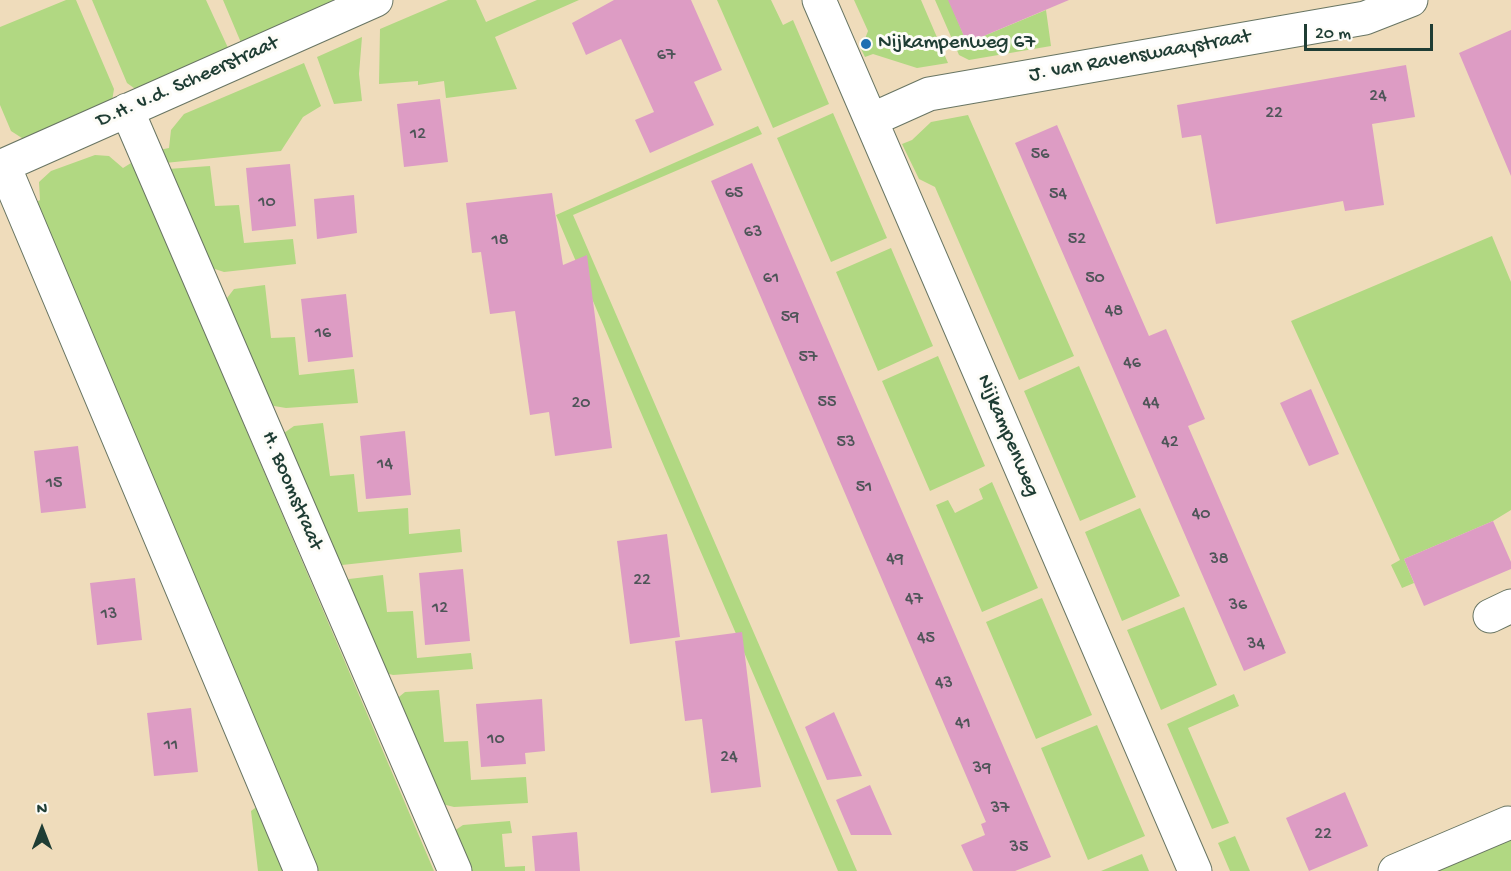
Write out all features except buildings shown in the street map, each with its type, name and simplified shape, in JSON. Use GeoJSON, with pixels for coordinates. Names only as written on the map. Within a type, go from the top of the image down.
{"type":"FeatureCollection","features":[{"type":"Feature","properties":{"kind":"street","name":"D.H. v.d. Scheerstraat"},"geometry":{"type":"LineString","coordinates":[[2,167],[376,0]]}},
{"type":"Feature","properties":{"kind":"street","name":"Nijkampenweg"},"geometry":{"type":"LineString","coordinates":[[819,0],[1195,871]]}},
{"type":"Feature","properties":{"kind":"street","name":"J. van Ravenswaaystraat"},"geometry":{"type":"LineString","coordinates":[[870,120],[929,94],[1365,18],[1411,0]]}},
{"type":"Feature","properties":{"kind":"street","name":"H. Boomstraat"},"geometry":{"type":"LineString","coordinates":[[127,110],[455,871]]}},
{"type":"Feature","properties":{"kind":"street"},"geometry":{"type":"LineString","coordinates":[[2,167],[301,871]]}},
{"type":"Feature","properties":{"kind":"street"},"geometry":{"type":"LineString","coordinates":[[1395,871],[1508,824]]}},
{"type":"Feature","properties":{"kind":"green space"},"geometry":{"type":"Polygon","coordinates":[[[66,0],[76,0],[114,89],[112,101],[25,140],[11,131],[0,105],[0,27],[66,0]]]}},
{"type":"Feature","properties":{"kind":"green space"},"geometry":{"type":"Polygon","coordinates":[[[92,0],[206,0],[229,50],[138,91],[127,83],[92,0]]]}},
{"type":"Feature","properties":{"kind":"green space"},"geometry":{"type":"Polygon","coordinates":[[[223,0],[332,0],[334,5],[242,45],[223,0]]]}},
{"type":"Feature","properties":{"kind":"green space"},"geometry":{"type":"Polygon","coordinates":[[[448,0],[476,0],[486,22],[537,0],[579,0],[495,37],[517,89],[446,98],[444,81],[418,85],[418,81],[379,84],[380,29],[448,0]]]}},
{"type":"Feature","properties":{"kind":"green space"},"geometry":{"type":"Polygon","coordinates":[[[717,0],[771,0],[783,25],[793,20],[829,104],[773,128],[717,0]]]}},
{"type":"Feature","properties":{"kind":"green space"},"geometry":{"type":"Polygon","coordinates":[[[854,0],[921,0],[948,63],[917,68],[873,54],[865,57],[861,49],[868,31],[854,0]]]}},
{"type":"Feature","properties":{"kind":"green space"},"geometry":{"type":"Polygon","coordinates":[[[935,0],[949,0],[967,43],[1046,10],[1051,46],[969,60],[959,55],[935,0]]]}},
{"type":"Feature","properties":{"kind":"green space"},"geometry":{"type":"Polygon","coordinates":[[[362,37],[359,74],[362,101],[334,104],[317,57],[362,37]]]}},
{"type":"Feature","properties":{"kind":"green space"},"geometry":{"type":"Polygon","coordinates":[[[304,63],[321,106],[303,117],[281,151],[165,163],[159,150],[169,148],[171,130],[184,114],[304,63]]]}},
{"type":"Feature","properties":{"kind":"green space"},"geometry":{"type":"Polygon","coordinates":[[[833,113],[887,238],[831,262],[777,138],[833,113]]]}},
{"type":"Feature","properties":{"kind":"green space"},"geometry":{"type":"Polygon","coordinates":[[[968,115],[1074,356],[1019,380],[935,187],[919,179],[902,144],[912,140],[931,122],[968,115]]]}},
{"type":"Feature","properties":{"kind":"green space"},"geometry":{"type":"Polygon","coordinates":[[[758,126],[762,134],[573,215],[857,871],[838,871],[556,215],[758,126]]]}},
{"type":"Feature","properties":{"kind":"green space"},"geometry":{"type":"Polygon","coordinates":[[[95,155],[109,156],[123,168],[131,163],[136,171],[434,871],[313,871],[31,205],[40,200],[39,182],[51,171],[95,155]]]}},
{"type":"Feature","properties":{"kind":"green space"},"geometry":{"type":"Polygon","coordinates":[[[210,166],[215,206],[239,205],[244,243],[293,239],[296,264],[224,272],[209,267],[168,169],[210,166]]]}},
{"type":"Feature","properties":{"kind":"green space"},"geometry":{"type":"Polygon","coordinates":[[[1492,236],[1511,282],[1511,510],[1493,521],[1404,559],[1414,583],[1402,588],[1391,565],[1400,560],[1291,321],[1492,236]]]}},
{"type":"Feature","properties":{"kind":"green space"},"geometry":{"type":"Polygon","coordinates":[[[891,248],[933,346],[878,371],[836,272],[891,248]]]}},
{"type":"Feature","properties":{"kind":"green space"},"geometry":{"type":"Polygon","coordinates":[[[265,285],[271,338],[295,337],[299,375],[354,369],[358,403],[286,408],[268,405],[224,302],[234,289],[265,285]]]}},
{"type":"Feature","properties":{"kind":"green space"},"geometry":{"type":"Polygon","coordinates":[[[938,356],[985,466],[930,491],[882,381],[938,356]]]}},
{"type":"Feature","properties":{"kind":"green space"},"geometry":{"type":"Polygon","coordinates":[[[1079,366],[1136,497],[1080,521],[1024,391],[1079,366]]]}},
{"type":"Feature","properties":{"kind":"green space"},"geometry":{"type":"Polygon","coordinates":[[[323,423],[330,476],[354,474],[358,512],[408,508],[409,534],[460,529],[462,552],[342,565],[335,562],[284,433],[294,426],[323,423]]]}},
{"type":"Feature","properties":{"kind":"green space"},"geometry":{"type":"Polygon","coordinates":[[[992,482],[1038,588],[982,612],[936,505],[948,500],[955,513],[983,499],[979,489],[992,482]]]}},
{"type":"Feature","properties":{"kind":"green space"},"geometry":{"type":"Polygon","coordinates":[[[1140,508],[1180,596],[1122,621],[1085,532],[1140,508]]]}},
{"type":"Feature","properties":{"kind":"green space"},"geometry":{"type":"Polygon","coordinates":[[[383,575],[387,612],[413,611],[417,658],[471,653],[473,669],[393,675],[382,672],[344,583],[349,579],[383,575]]]}},
{"type":"Feature","properties":{"kind":"green space"},"geometry":{"type":"Polygon","coordinates":[[[1042,598],[1092,715],[1036,739],[986,622],[1042,598]]]}},
{"type":"Feature","properties":{"kind":"green space"},"geometry":{"type":"Polygon","coordinates":[[[1184,607],[1217,685],[1161,710],[1127,630],[1184,607]]]}},
{"type":"Feature","properties":{"kind":"green space"},"geometry":{"type":"Polygon","coordinates":[[[439,690],[444,742],[468,741],[471,780],[526,777],[528,803],[454,807],[438,803],[394,701],[405,692],[439,690]]]}},
{"type":"Feature","properties":{"kind":"green space"},"geometry":{"type":"Polygon","coordinates":[[[1234,694],[1239,706],[1188,728],[1229,823],[1212,829],[1167,724],[1234,694]]]}},
{"type":"Feature","properties":{"kind":"green space"},"geometry":{"type":"Polygon","coordinates":[[[1097,725],[1145,836],[1088,860],[1041,748],[1097,725]]]}},
{"type":"Feature","properties":{"kind":"green space"},"geometry":{"type":"Polygon","coordinates":[[[262,803],[290,871],[258,871],[251,811],[262,803]]]}},
{"type":"Feature","properties":{"kind":"green space"},"geometry":{"type":"Polygon","coordinates":[[[510,821],[512,833],[502,834],[505,867],[525,866],[525,871],[466,871],[451,833],[463,825],[510,821]]]}},
{"type":"Feature","properties":{"kind":"green space"},"geometry":{"type":"Polygon","coordinates":[[[1235,836],[1250,871],[1230,871],[1218,843],[1235,836]]]}},
{"type":"Feature","properties":{"kind":"green space"},"geometry":{"type":"Polygon","coordinates":[[[1511,839],[1511,871],[1435,871],[1511,839]]]}},
{"type":"Feature","properties":{"kind":"green space"},"geometry":{"type":"Polygon","coordinates":[[[1142,854],[1149,871],[1101,871],[1142,854]]]}},
{"type":"Feature","properties":{"kind":"place","name":"Nijkampenweg 67"},"geometry":{"type":"Point","coordinates":[866,44]}}]}
